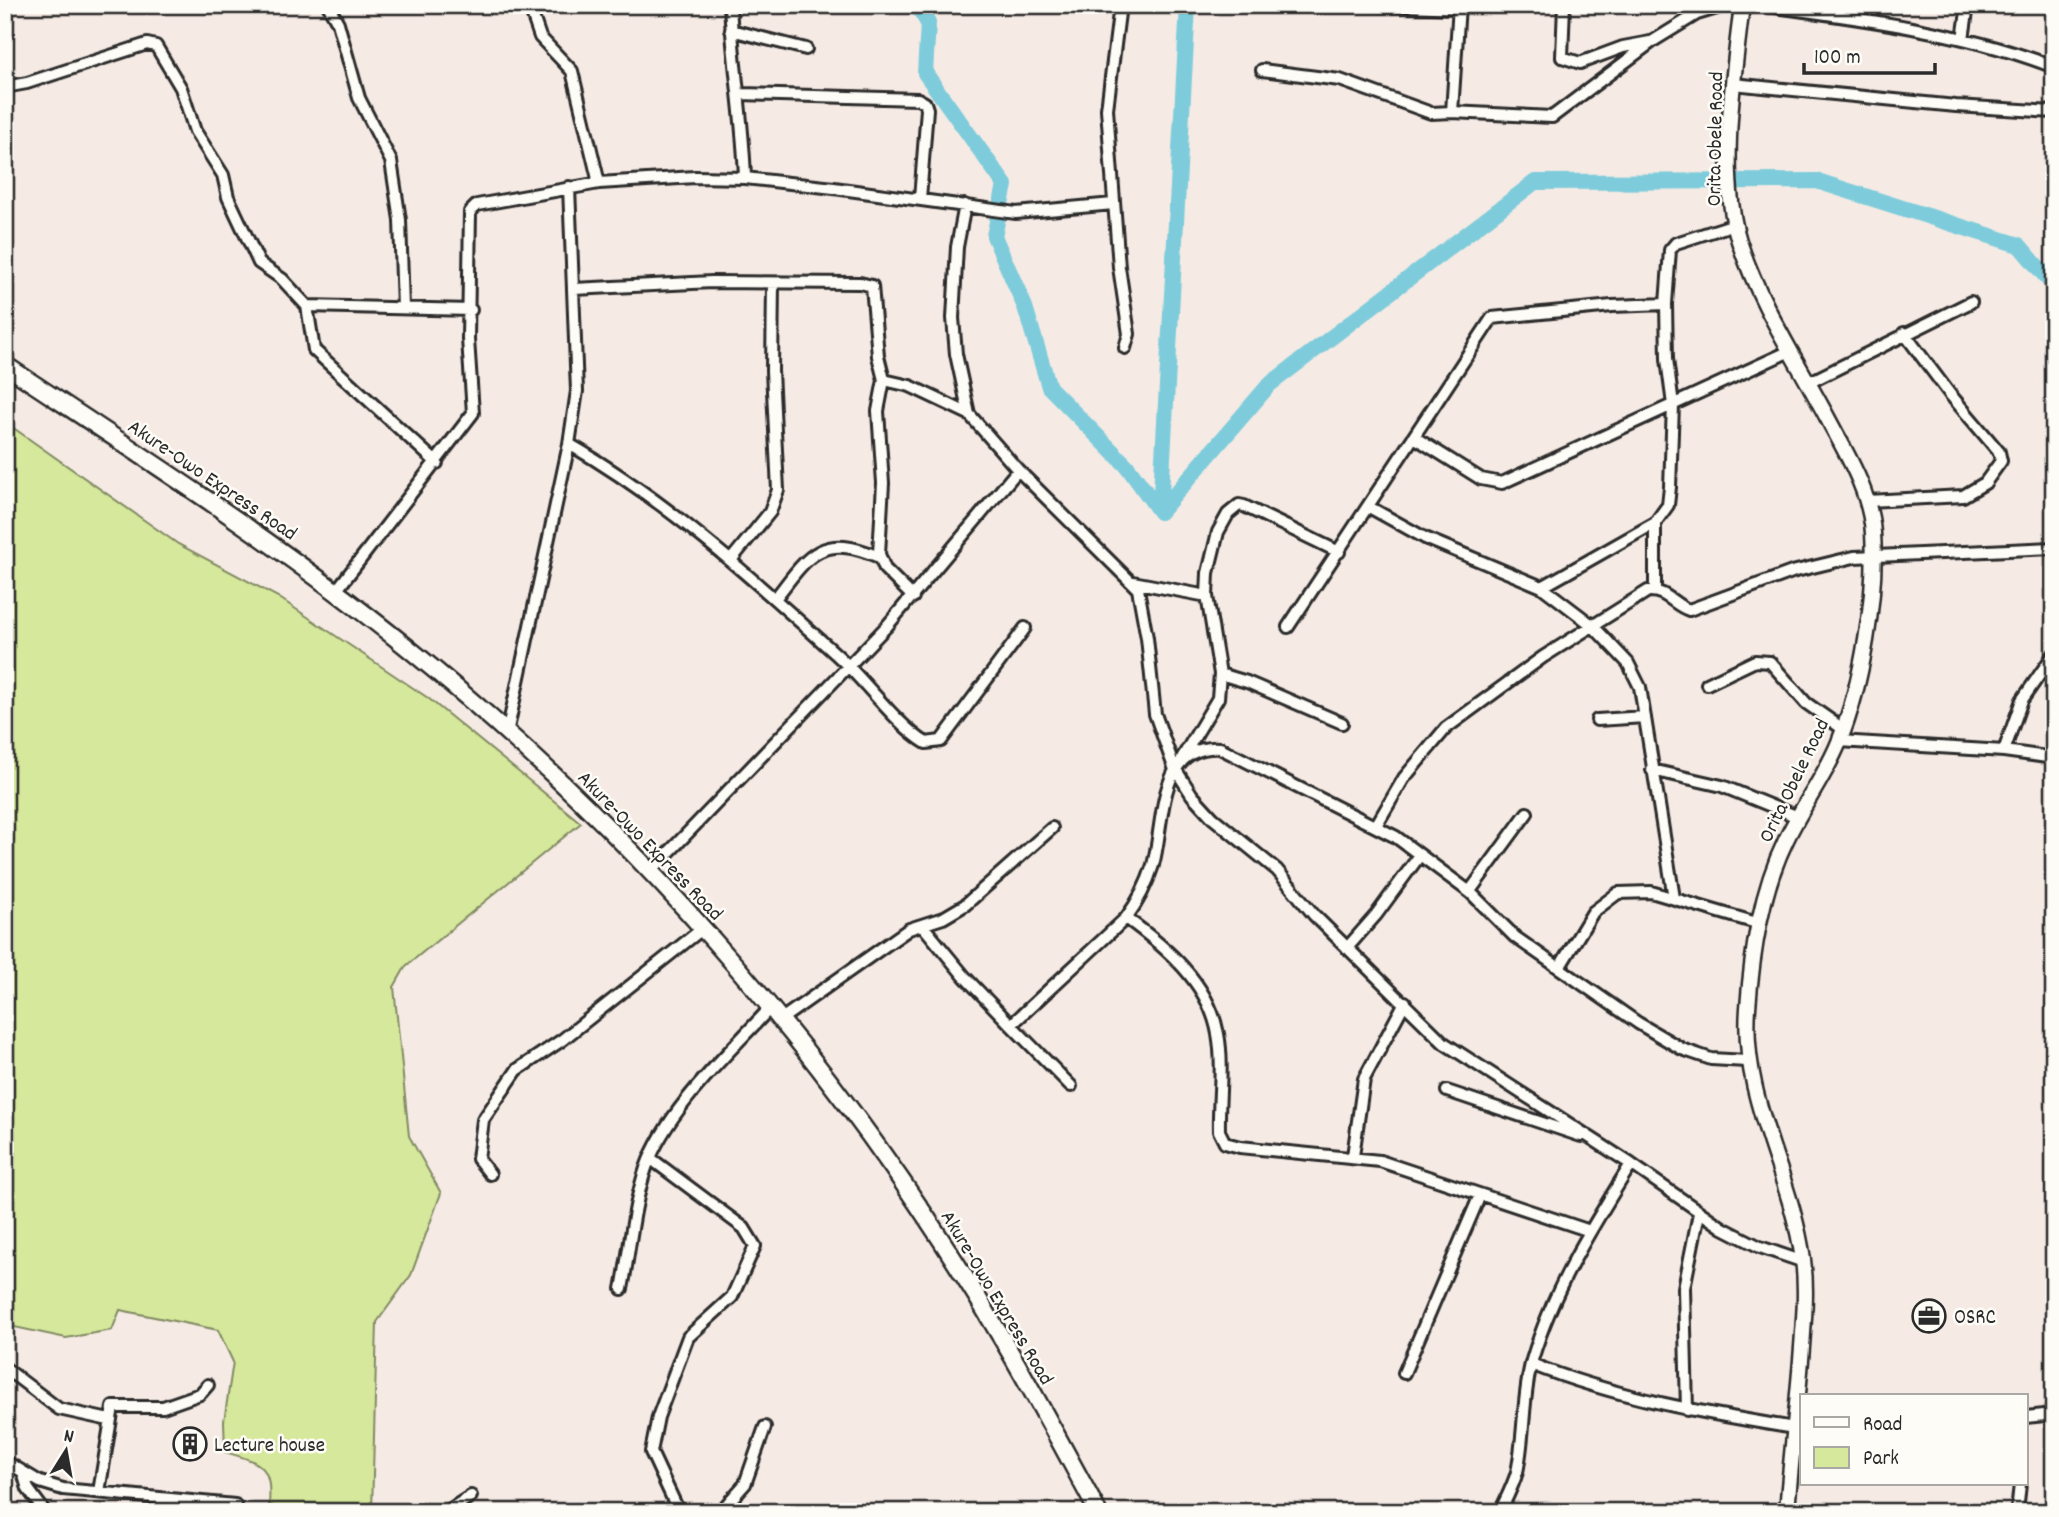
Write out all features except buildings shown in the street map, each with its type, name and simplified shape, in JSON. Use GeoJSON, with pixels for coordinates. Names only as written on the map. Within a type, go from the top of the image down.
{"type":"FeatureCollection","features":[{"type":"Feature","properties":{"kind":"highway","name":"Akure-Owo Express Road"},"geometry":{"type":"LineString","coordinates":[[5,365],[205,497],[336,591],[410,649],[558,778],[650,872],[775,1014],[841,1098],[927,1220],[1003,1340],[1098,1512]]}},
{"type":"Feature","properties":{"kind":"main road","name":"Orita Obele Road"},"geometry":{"type":"LineString","coordinates":[[1742,5],[1733,83],[1730,182],[1735,224],[1749,268],[1790,351],[1848,456],[1867,501],[1874,555],[1863,646],[1841,735],[1798,817],[1771,877],[1759,924],[1747,1010],[1747,1060],[1789,1195],[1804,1262],[1804,1321],[1796,1437],[1787,1512]]}},
{"type":"Feature","properties":{"kind":"street"},"geometry":{"type":"LineString","coordinates":[[328,5],[338,23],[359,98],[391,161],[400,220],[403,308]]}},
{"type":"Feature","properties":{"kind":"street"},"geometry":{"type":"LineString","coordinates":[[529,5],[540,37],[572,71],[599,183]]}},
{"type":"Feature","properties":{"kind":"street"},"geometry":{"type":"LineString","coordinates":[[730,5],[732,53],[741,94],[745,178]]}},
{"type":"Feature","properties":{"kind":"street"},"geometry":{"type":"LineString","coordinates":[[1120,5],[1107,109],[1122,298],[1129,334],[1125,348]]}},
{"type":"Feature","properties":{"kind":"street"},"geometry":{"type":"LineString","coordinates":[[1379,5],[1459,7],[1452,112]]}},
{"type":"Feature","properties":{"kind":"street"},"geometry":{"type":"LineString","coordinates":[[1564,5],[1562,57],[1580,63],[1623,47],[1653,41]]}},
{"type":"Feature","properties":{"kind":"street"},"geometry":{"type":"LineString","coordinates":[[1262,70],[1340,80],[1431,113],[1552,117],[1653,41],[1709,7],[1727,5]]}},
{"type":"Feature","properties":{"kind":"street"},"geometry":{"type":"LineString","coordinates":[[1760,5],[1963,39],[2001,48],[2054,67]]}},
{"type":"Feature","properties":{"kind":"street"},"geometry":{"type":"LineString","coordinates":[[1963,39],[1968,5]]}},
{"type":"Feature","properties":{"kind":"street"},"geometry":{"type":"LineString","coordinates":[[731,30],[806,49]]}},
{"type":"Feature","properties":{"kind":"street"},"geometry":{"type":"LineString","coordinates":[[5,87],[27,83],[147,44],[156,46],[181,89],[195,131],[223,175],[228,197],[259,263],[282,279],[307,306],[314,350],[437,464]]}},
{"type":"Feature","properties":{"kind":"street"},"geometry":{"type":"LineString","coordinates":[[1733,83],[1956,106],[2054,112]]}},
{"type":"Feature","properties":{"kind":"street"},"geometry":{"type":"LineString","coordinates":[[741,94],[918,99],[925,103],[927,109],[920,199]]}},
{"type":"Feature","properties":{"kind":"street"},"geometry":{"type":"LineString","coordinates":[[336,591],[437,464],[473,413],[468,339],[471,310],[472,208],[569,187],[655,178],[745,178],[1016,212],[1113,204]]}},
{"type":"Feature","properties":{"kind":"street"},"geometry":{"type":"LineString","coordinates":[[508,733],[569,444],[577,391],[569,187]]}},
{"type":"Feature","properties":{"kind":"street"},"geometry":{"type":"LineString","coordinates":[[965,205],[957,247],[953,318],[956,354],[969,414]]}},
{"type":"Feature","properties":{"kind":"street"},"geometry":{"type":"LineString","coordinates":[[1542,587],[1655,523],[1668,505],[1673,405],[1667,359],[1666,304],[1673,245],[1735,224]]}},
{"type":"Feature","properties":{"kind":"street"},"geometry":{"type":"LineString","coordinates":[[574,289],[712,282],[872,286],[878,356],[884,380],[878,411],[883,483],[879,557],[885,569],[913,597]]}},
{"type":"Feature","properties":{"kind":"street"},"geometry":{"type":"LineString","coordinates":[[732,560],[770,512],[778,490],[772,371],[773,283]]}},
{"type":"Feature","properties":{"kind":"street"},"geometry":{"type":"LineString","coordinates":[[1808,383],[1904,332],[1971,302]]}},
{"type":"Feature","properties":{"kind":"street"},"geometry":{"type":"LineString","coordinates":[[1288,627],[1492,318],[1601,307],[1666,304]]}},
{"type":"Feature","properties":{"kind":"street"},"geometry":{"type":"LineString","coordinates":[[307,306],[471,310]]}},
{"type":"Feature","properties":{"kind":"street"},"geometry":{"type":"LineString","coordinates":[[1867,501],[1963,496],[1985,483],[2001,461],[1998,452],[1949,394],[1904,332]]}},
{"type":"Feature","properties":{"kind":"street"},"geometry":{"type":"LineString","coordinates":[[1414,437],[1480,479],[1502,483],[1790,351]]}},
{"type":"Feature","properties":{"kind":"street"},"geometry":{"type":"LineString","coordinates":[[884,380],[910,386],[969,414],[1018,470],[1133,582],[1144,614],[1155,714],[1177,764],[1206,812],[1277,870],[1346,948],[1405,1002],[1444,1043],[1631,1164],[1736,1236],[1804,1262]]}},
{"type":"Feature","properties":{"kind":"street"},"geometry":{"type":"LineString","coordinates":[[569,444],[598,460],[732,560],[848,666],[918,738],[934,744],[941,741],[1025,628]]}},
{"type":"Feature","properties":{"kind":"street"},"geometry":{"type":"LineString","coordinates":[[650,872],[913,597],[1018,470]]}},
{"type":"Feature","properties":{"kind":"street"},"geometry":{"type":"LineString","coordinates":[[1012,1025],[1126,918],[1135,906],[1153,864],[1177,764],[1215,706],[1220,674],[1207,596],[1212,549],[1228,514],[1239,505],[1339,552]]}},
{"type":"Feature","properties":{"kind":"street"},"geometry":{"type":"LineString","coordinates":[[1368,507],[1425,538],[1542,587],[1592,625],[1635,674],[1645,717],[1674,898]]}},
{"type":"Feature","properties":{"kind":"street"},"geometry":{"type":"LineString","coordinates":[[1655,523],[1655,591]]}},
{"type":"Feature","properties":{"kind":"street"},"geometry":{"type":"LineString","coordinates":[[775,599],[804,560],[815,552],[843,545],[879,557]]}},
{"type":"Feature","properties":{"kind":"street"},"geometry":{"type":"LineString","coordinates":[[1377,824],[1410,770],[1446,728],[1525,669],[1592,625],[1625,604],[1655,591],[1665,593],[1680,607],[1700,609],[1792,572],[1837,560],[1874,555],[2054,548]]}},
{"type":"Feature","properties":{"kind":"street"},"geometry":{"type":"LineString","coordinates":[[1133,582],[1207,596]]}},
{"type":"Feature","properties":{"kind":"street"},"geometry":{"type":"LineString","coordinates":[[2004,751],[2022,700],[2054,654]]}},
{"type":"Feature","properties":{"kind":"street"},"geometry":{"type":"LineString","coordinates":[[1707,684],[1755,661],[1770,662],[1841,735],[2054,758]]}},
{"type":"Feature","properties":{"kind":"street"},"geometry":{"type":"LineString","coordinates":[[1220,674],[1247,682],[1342,723]]}},
{"type":"Feature","properties":{"kind":"street"},"geometry":{"type":"LineString","coordinates":[[1597,720],[1645,717]]}},
{"type":"Feature","properties":{"kind":"street"},"geometry":{"type":"LineString","coordinates":[[1177,764],[1196,750],[1220,748],[1377,824],[1470,891],[1515,937],[1682,1049],[1711,1059],[1747,1060]]}},
{"type":"Feature","properties":{"kind":"street"},"geometry":{"type":"LineString","coordinates":[[1652,770],[1722,786],[1798,817]]}},
{"type":"Feature","properties":{"kind":"street"},"geometry":{"type":"LineString","coordinates":[[1470,891],[1527,813]]}},
{"type":"Feature","properties":{"kind":"street"},"geometry":{"type":"LineString","coordinates":[[622,1289],[642,1184],[650,1158],[675,1118],[775,1014],[909,929],[943,918],[988,887],[1052,828]]}},
{"type":"Feature","properties":{"kind":"street"},"geometry":{"type":"LineString","coordinates":[[1346,948],[1376,915],[1420,855]]}},
{"type":"Feature","properties":{"kind":"street"},"geometry":{"type":"LineString","coordinates":[[1559,968],[1581,928],[1606,899],[1632,890],[1674,898],[1759,924]]}},
{"type":"Feature","properties":{"kind":"street"},"geometry":{"type":"LineString","coordinates":[[1126,918],[1168,949],[1193,980],[1212,1011],[1219,1048],[1219,1131],[1225,1143],[1240,1147],[1353,1156],[1416,1171],[1590,1231]]}},
{"type":"Feature","properties":{"kind":"street"},"geometry":{"type":"LineString","coordinates":[[923,926],[965,977],[1071,1086]]}},
{"type":"Feature","properties":{"kind":"street"},"geometry":{"type":"LineString","coordinates":[[490,1174],[478,1159],[480,1132],[487,1112],[517,1070],[562,1040],[702,929]]}},
{"type":"Feature","properties":{"kind":"street"},"geometry":{"type":"LineString","coordinates":[[1353,1156],[1364,1079],[1405,1002]]}},
{"type":"Feature","properties":{"kind":"street"},"geometry":{"type":"LineString","coordinates":[[1447,1091],[1594,1140]]}},
{"type":"Feature","properties":{"kind":"street"},"geometry":{"type":"LineString","coordinates":[[650,1158],[744,1228],[755,1246],[732,1297],[688,1337],[658,1416],[651,1452],[679,1512]]}},
{"type":"Feature","properties":{"kind":"street"},"geometry":{"type":"LineString","coordinates":[[1500,1512],[1516,1476],[1531,1364],[1556,1295],[1590,1231],[1631,1164]]}},
{"type":"Feature","properties":{"kind":"street"},"geometry":{"type":"LineString","coordinates":[[1404,1374],[1480,1195]]}},
{"type":"Feature","properties":{"kind":"street"},"geometry":{"type":"LineString","coordinates":[[1687,1410],[1685,1288],[1699,1213]]}},
{"type":"Feature","properties":{"kind":"street"},"geometry":{"type":"LineString","coordinates":[[1531,1364],[1600,1390],[1796,1437]]}},
{"type":"Feature","properties":{"kind":"street"},"geometry":{"type":"LineString","coordinates":[[5,1368],[59,1409],[108,1420]]}},
{"type":"Feature","properties":{"kind":"street"},"geometry":{"type":"LineString","coordinates":[[99,1492],[108,1420],[113,1407],[163,1407],[200,1394],[208,1385]]}},
{"type":"Feature","properties":{"kind":"street"},"geometry":{"type":"LineString","coordinates":[[2028,1417],[2054,1414]]}},
{"type":"Feature","properties":{"kind":"street"},"geometry":{"type":"LineString","coordinates":[[720,1512],[745,1484],[765,1427]]}},
{"type":"Feature","properties":{"kind":"street"},"geometry":{"type":"LineString","coordinates":[[5,1461],[40,1482],[62,1489],[235,1505]]}},
{"type":"Feature","properties":{"kind":"street"},"geometry":{"type":"LineString","coordinates":[[23,1472],[28,1489],[45,1512]]}},
{"type":"Feature","properties":{"kind":"street"},"geometry":{"type":"LineString","coordinates":[[2017,1512],[2020,1486]]}},
{"type":"Feature","properties":{"kind":"street"},"geometry":{"type":"LineString","coordinates":[[446,1512],[471,1496]]}},
{"type":"Feature","properties":{"kind":"green space"},"geometry":{"type":"Polygon","coordinates":[[[5,422],[178,544],[278,597],[428,698],[581,823],[406,966],[394,987],[409,1136],[441,1193],[411,1275],[377,1322],[372,1512],[308,1508],[294,1512],[269,1505],[268,1481],[262,1467],[225,1452],[224,1421],[233,1362],[218,1330],[120,1310],[112,1330],[66,1338],[5,1325],[5,422]]]}},
{"type":"Feature","properties":{"kind":"waterway"},"geometry":{"type":"LineString","coordinates":[[917,5],[928,23],[925,73],[1005,185],[994,236],[1025,307],[1049,387],[1127,466],[1160,512],[1269,385],[1535,182],[1817,181],[2019,245],[2054,286]]}},
{"type":"Feature","properties":{"kind":"waterway"},"geometry":{"type":"LineString","coordinates":[[1160,512],[1188,5]]}},
{"type":"Feature","properties":{"kind":"place","name":"OSRC"},"geometry":{"type":"Point","coordinates":[1929,1316]}},
{"type":"Feature","properties":{"kind":"place","name":"Lecture house"},"geometry":{"type":"Point","coordinates":[190,1444]}}]}
